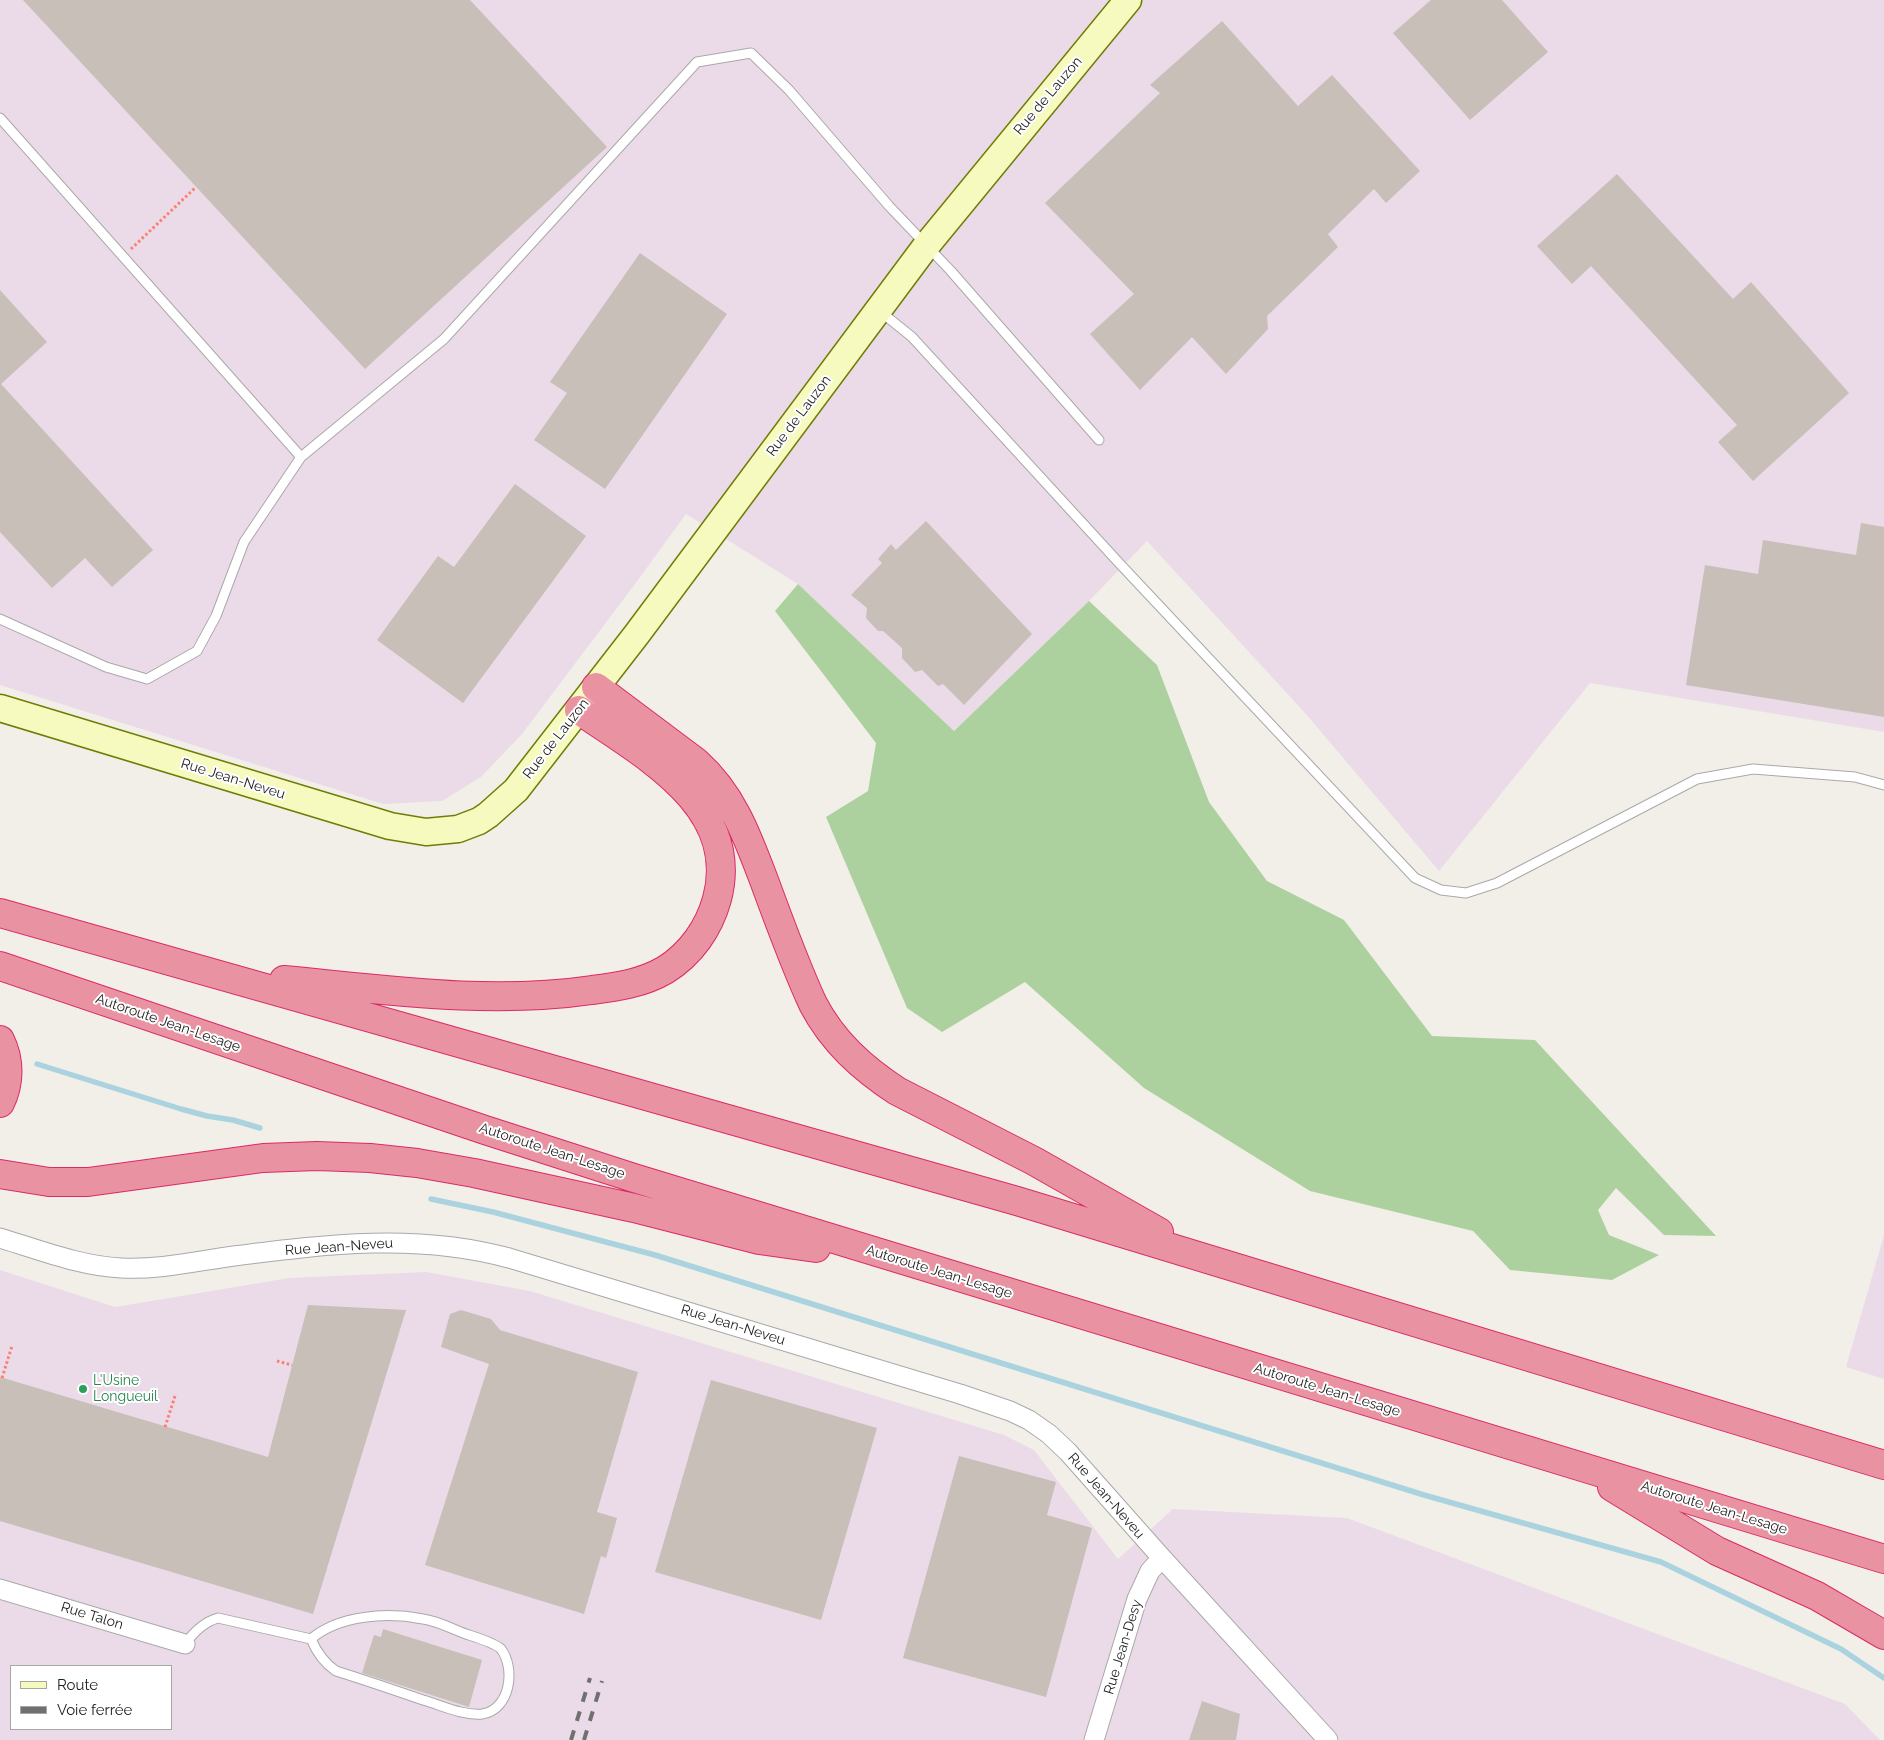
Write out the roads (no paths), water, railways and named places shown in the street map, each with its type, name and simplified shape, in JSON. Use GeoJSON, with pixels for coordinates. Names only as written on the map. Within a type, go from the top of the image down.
{"type":"FeatureCollection","features":[{"type":"Feature","properties":{"kind":"highway"},"geometry":{"type":"LineString","coordinates":[[596,687],[696,762],[722,790],[744,829],[813,1004],[827,1028],[852,1057],[877,1078],[897,1091],[1034,1161],[1204,1257]]}},
{"type":"Feature","properties":{"kind":"highway"},"geometry":{"type":"LineString","coordinates":[[204,972],[440,995],[518,997],[565,994],[623,985],[664,970],[693,947],[714,909],[719,891],[721,868],[718,844],[699,805],[675,779],[579,710]]}},
{"type":"Feature","properties":{"kind":"highway"},"geometry":{"type":"LineString","coordinates":[[0,913],[1017,1200],[1884,1464]]}},
{"type":"Feature","properties":{"kind":"highway","name":"Autoroute Jean-Lesage"},"geometry":{"type":"LineString","coordinates":[[0,966],[485,1130],[714,1203],[1884,1559]]}},
{"type":"Feature","properties":{"kind":"highway"},"geometry":{"type":"LineString","coordinates":[[0,1040],[6,1056],[8,1077],[4,1096],[0,1103]]}},
{"type":"Feature","properties":{"kind":"highway"},"geometry":{"type":"LineString","coordinates":[[0,1174],[49,1182],[88,1182],[264,1158],[317,1156],[386,1159],[433,1166],[540,1187],[759,1240],[911,1263]]}},
{"type":"Feature","properties":{"kind":"highway"},"geometry":{"type":"LineString","coordinates":[[1579,1467],[1717,1551],[1818,1596],[1884,1635]]}},
{"type":"Feature","properties":{"kind":"street","name":"Rue de Lauzon"},"geometry":{"type":"LineString","coordinates":[[468,826],[495,810],[509,797],[579,710],[926,246],[1128,0]]}},
{"type":"Feature","properties":{"kind":"street","name":"Rue Jean-Neveu"},"geometry":{"type":"LineString","coordinates":[[0,708],[390,826],[426,832],[449,831],[468,826]]}},
{"type":"Feature","properties":{"kind":"street","name":"Rue Jean-Neveu"},"geometry":{"type":"LineString","coordinates":[[0,1238],[74,1261],[121,1268],[158,1266],[296,1248],[361,1242],[452,1246],[509,1258],[919,1381],[996,1406],[1019,1415],[1049,1434],[1068,1452],[1328,1740]]}},
{"type":"Feature","properties":{"kind":"street","name":"Rue Jean-Desy"},"geometry":{"type":"LineString","coordinates":[[1094,1740],[1137,1599],[1150,1571],[1162,1558]]}},
{"type":"Feature","properties":{"kind":"street","name":"Rue Talon"},"geometry":{"type":"LineString","coordinates":[[0,1589],[185,1644]]}},
{"type":"Feature","properties":{"kind":"lane"},"geometry":{"type":"LineString","coordinates":[[0,619],[106,667],[148,680],[197,651],[216,616],[244,542],[301,457],[444,339],[697,62],[751,53],[789,90],[889,206],[950,270],[1099,440]]}},
{"type":"Feature","properties":{"kind":"lane"},"geometry":{"type":"LineString","coordinates":[[0,118],[301,457]]}},
{"type":"Feature","properties":{"kind":"lane"},"geometry":{"type":"LineString","coordinates":[[878,310],[912,337],[1120,564],[1415,878],[1441,890],[1466,893],[1489,885],[1697,779],[1753,769],[1855,777],[1884,785]]}},
{"type":"Feature","properties":{"kind":"lane"},"geometry":{"type":"LineString","coordinates":[[388,1615],[424,1619],[500,1648],[508,1661],[506,1694],[500,1705],[482,1714],[454,1710],[336,1671],[327,1664],[315,1649],[311,1640],[318,1633],[328,1628],[362,1617],[388,1615]]}},
{"type":"Feature","properties":{"kind":"lane"},"geometry":{"type":"LineString","coordinates":[[185,1644],[197,1630],[211,1620],[218,1618],[311,1640]]}},
{"type":"Feature","properties":{"kind":"waterway"},"geometry":{"type":"LineString","coordinates":[[37,1064],[181,1109],[260,1128]]}},
{"type":"Feature","properties":{"kind":"waterway"},"geometry":{"type":"LineString","coordinates":[[431,1199],[493,1212],[655,1255],[1424,1495],[1661,1562],[1841,1649],[1884,1678]]}},
{"type":"Feature","properties":{"kind":"railway"},"geometry":{"type":"LineString","coordinates":[[571,1740],[590,1678]]}},
{"type":"Feature","properties":{"kind":"railway"},"geometry":{"type":"LineString","coordinates":[[584,1740],[602,1681]]}},
{"type":"Feature","properties":{"kind":"place","name":"L'Usine Longueuil"},"geometry":{"type":"Point","coordinates":[83,1389]}}]}
